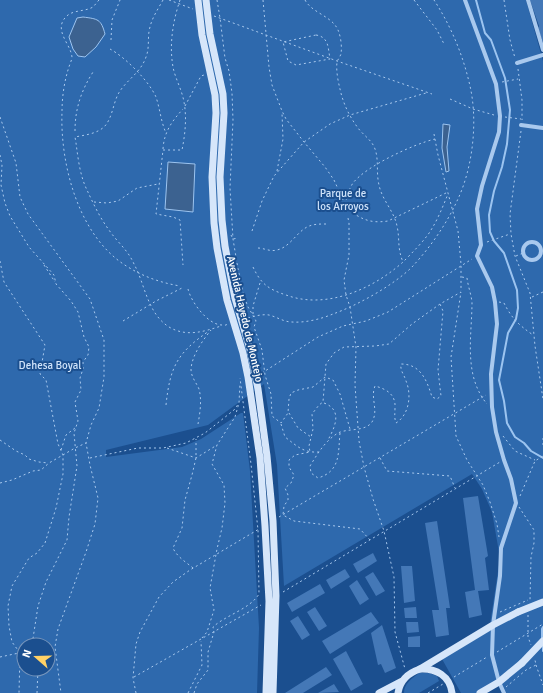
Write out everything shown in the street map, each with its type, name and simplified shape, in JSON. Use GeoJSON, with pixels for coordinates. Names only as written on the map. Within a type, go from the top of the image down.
{"type":"FeatureCollection","features":[{"type":"Feature","properties":{"kind":"street","name":"Avenida Hayedo de Montejo"},"geometry":{"type":"LineString","coordinates":[[198,0],[202,35],[215,95],[216,113],[212,177],[214,223],[221,275],[243,353],[260,458],[266,526],[269,601],[272,613],[266,693]]}},
{"type":"Feature","properties":{"kind":"street"},"geometry":{"type":"LineString","coordinates":[[206,0],[210,34],[224,94],[220,177],[222,220],[230,273],[241,320],[250,349],[258,389],[267,456],[273,521],[276,596],[272,613],[273,693]]}},
{"type":"Feature","properties":{"kind":"street"},"geometry":{"type":"LineString","coordinates":[[465,0],[496,84],[500,116],[499,132],[485,176],[477,209],[481,245],[477,256],[492,286],[495,302],[497,324],[491,374],[493,411],[496,432],[511,479],[516,503],[501,548],[500,576],[493,625],[492,655],[503,691]]}},
{"type":"Feature","properties":{"kind":"street"},"geometry":{"type":"LineString","coordinates":[[528,0],[543,50]]}},
{"type":"Feature","properties":{"kind":"street"},"geometry":{"type":"LineString","coordinates":[[517,63],[543,55]]}},
{"type":"Feature","properties":{"kind":"street"},"geometry":{"type":"LineString","coordinates":[[521,125],[543,128]]}},
{"type":"Feature","properties":{"kind":"street"},"geometry":{"type":"LineString","coordinates":[[531,242],[537,243],[542,247],[541,253],[538,258],[535,259],[527,258],[524,253],[526,245],[531,242]]}},
{"type":"Feature","properties":{"kind":"street"},"geometry":{"type":"LineString","coordinates":[[379,693],[413,671],[420,669],[493,625],[518,612],[543,602]]}},
{"type":"Feature","properties":{"kind":"street"},"geometry":{"type":"LineString","coordinates":[[480,693],[499,682],[522,663],[543,641]]}},
{"type":"Feature","properties":{"kind":"street"},"geometry":{"type":"LineString","coordinates":[[420,669],[432,670],[443,675],[448,681],[452,693]]}},
{"type":"Feature","properties":{"kind":"street"},"geometry":{"type":"LineString","coordinates":[[398,693],[404,678]]}},
{"type":"Feature","properties":{"kind":"path"},"geometry":{"type":"LineString","coordinates":[[99,0],[94,6],[87,9],[78,10],[70,14],[62,24],[62,30],[72,58],[68,69],[63,96],[62,127],[64,153],[71,184],[76,199],[93,233],[115,257],[128,267],[138,272],[156,280],[180,286]]}},
{"type":"Feature","properties":{"kind":"path"},"geometry":{"type":"LineString","coordinates":[[111,40],[112,20],[120,0]]}},
{"type":"Feature","properties":{"kind":"path"},"geometry":{"type":"LineString","coordinates":[[163,0],[149,28],[149,51],[142,66],[120,91],[114,101],[109,117],[104,126],[95,132],[75,137],[86,189],[109,230],[124,247],[138,272],[150,304],[162,322],[174,330],[184,333],[211,330]]}},
{"type":"Feature","properties":{"kind":"path"},"geometry":{"type":"LineString","coordinates":[[169,0],[199,11]]}},
{"type":"Feature","properties":{"kind":"path"},"geometry":{"type":"LineString","coordinates":[[163,150],[182,150],[186,122],[184,101],[173,66],[171,44],[172,32],[180,0]]}},
{"type":"Feature","properties":{"kind":"path"},"geometry":{"type":"LineString","coordinates":[[217,0],[225,58],[229,71],[232,93],[233,120],[230,188],[233,239],[244,296],[254,317]]}},
{"type":"Feature","properties":{"kind":"path"},"geometry":{"type":"LineString","coordinates":[[263,0],[265,35],[272,85],[282,111],[286,119],[334,180],[343,200]]}},
{"type":"Feature","properties":{"kind":"path"},"geometry":{"type":"LineString","coordinates":[[304,0],[312,9],[333,23],[338,29],[341,47],[340,55],[337,61],[339,88],[350,115],[358,128],[372,144],[377,158],[377,176],[380,191],[398,226],[400,254],[403,262]]}},
{"type":"Feature","properties":{"kind":"path"},"geometry":{"type":"LineString","coordinates":[[414,0],[437,30],[444,44]]}},
{"type":"Feature","properties":{"kind":"path"},"geometry":{"type":"LineString","coordinates":[[241,320],[269,315],[282,321],[301,322],[333,314],[350,307],[379,292],[410,268],[437,236],[457,201],[469,167],[472,143],[473,109],[464,61],[453,32],[434,0]]}},
{"type":"Feature","properties":{"kind":"path"},"geometry":{"type":"LineString","coordinates":[[504,0],[510,40],[517,63],[522,100],[522,120],[510,214],[510,234],[515,256],[531,297],[534,335],[543,399]]}},
{"type":"Feature","properties":{"kind":"path"},"geometry":{"type":"LineString","coordinates":[[208,14],[330,59],[432,94]]}},
{"type":"Feature","properties":{"kind":"path"},"geometry":{"type":"LineString","coordinates":[[283,42],[320,35],[325,38],[327,42],[330,59]]}},
{"type":"Feature","properties":{"kind":"path"},"geometry":{"type":"LineString","coordinates":[[283,42],[288,61],[292,64],[296,65],[330,59]]}},
{"type":"Feature","properties":{"kind":"path"},"geometry":{"type":"LineString","coordinates":[[110,50],[131,65],[155,95],[166,133]]}},
{"type":"Feature","properties":{"kind":"path"},"geometry":{"type":"LineString","coordinates":[[75,131],[76,111],[81,95],[92,72]]}},
{"type":"Feature","properties":{"kind":"path"},"geometry":{"type":"LineString","coordinates":[[183,265],[180,220],[173,217],[156,214],[163,150],[166,133],[172,122],[195,90],[201,76],[211,73]]}},
{"type":"Feature","properties":{"kind":"path"},"geometry":{"type":"LineString","coordinates":[[496,84],[519,79]]}},
{"type":"Feature","properties":{"kind":"path"},"geometry":{"type":"LineString","coordinates":[[277,171],[304,142],[330,124],[350,115],[428,92]]}},
{"type":"Feature","properties":{"kind":"path"},"geometry":{"type":"LineString","coordinates":[[450,99],[473,109],[522,120]]}},
{"type":"Feature","properties":{"kind":"path"},"geometry":{"type":"LineString","coordinates":[[252,231],[262,201],[277,171],[283,139],[282,111]]}},
{"type":"Feature","properties":{"kind":"path"},"geometry":{"type":"LineString","coordinates":[[0,117],[16,163],[20,198],[28,214],[90,299],[104,340],[104,376],[99,408],[91,425],[86,443],[98,498],[95,524],[58,630],[55,648],[61,693]]}},
{"type":"Feature","properties":{"kind":"path"},"geometry":{"type":"LineString","coordinates":[[434,134],[458,231],[462,264],[461,292],[451,357],[456,436],[483,485],[490,502],[497,524],[501,548]]}},
{"type":"Feature","properties":{"kind":"path"},"geometry":{"type":"LineString","coordinates":[[435,139],[415,146],[366,171],[353,184],[344,207],[358,217],[372,222],[388,221],[448,193]]}},
{"type":"Feature","properties":{"kind":"path"},"geometry":{"type":"LineString","coordinates":[[0,155],[4,203],[19,232],[29,247],[54,275],[55,283],[71,301],[78,312],[88,347],[88,355],[83,362],[83,369],[80,378],[81,390],[75,402],[78,421],[74,433],[77,466],[69,518],[68,540],[46,582],[38,606],[33,637]]}},
{"type":"Feature","properties":{"kind":"path"},"geometry":{"type":"LineString","coordinates":[[93,202],[118,201],[137,188],[159,184]]}},
{"type":"Feature","properties":{"kind":"path"},"geometry":{"type":"LineString","coordinates":[[252,267],[261,282],[279,293],[301,300],[327,300],[346,295],[375,282],[403,262],[431,230],[448,193]]}},
{"type":"Feature","properties":{"kind":"path"},"geometry":{"type":"LineString","coordinates":[[348,218],[349,255],[344,280],[356,347],[355,385],[359,441],[364,467],[384,531],[394,576],[395,632],[404,678]]}},
{"type":"Feature","properties":{"kind":"path"},"geometry":{"type":"LineString","coordinates":[[258,248],[276,250],[287,245],[298,233],[306,228],[326,224]]}},
{"type":"Feature","properties":{"kind":"path"},"geometry":{"type":"LineString","coordinates":[[488,242],[510,234]]}},
{"type":"Feature","properties":{"kind":"path"},"geometry":{"type":"LineString","coordinates":[[515,256],[524,253]]}},
{"type":"Feature","properties":{"kind":"path"},"geometry":{"type":"LineString","coordinates":[[264,372],[318,336],[343,326],[366,321],[388,312],[462,264],[477,256]]}},
{"type":"Feature","properties":{"kind":"path"},"geometry":{"type":"LineString","coordinates":[[0,260],[4,282],[45,345],[40,374],[46,380],[58,444],[63,455],[60,490],[45,543],[37,553],[29,558],[12,586],[8,606],[9,626],[12,642],[16,648]]}},
{"type":"Feature","properties":{"kind":"path"},"geometry":{"type":"LineString","coordinates":[[461,276],[467,278],[472,300],[470,354],[474,382],[482,397],[493,411]]}},
{"type":"Feature","properties":{"kind":"path"},"geometry":{"type":"LineString","coordinates":[[261,282],[253,306],[256,321],[254,327],[262,350],[264,372],[270,394],[272,416],[281,423],[285,437],[304,451],[319,452]]}},
{"type":"Feature","properties":{"kind":"path"},"geometry":{"type":"LineString","coordinates":[[123,321],[165,295],[182,288]]}},
{"type":"Feature","properties":{"kind":"path"},"geometry":{"type":"LineString","coordinates":[[188,289],[190,297],[200,311],[221,326]]}},
{"type":"Feature","properties":{"kind":"path"},"geometry":{"type":"LineString","coordinates":[[310,452],[309,446],[313,428],[312,414],[323,402],[326,364],[334,353],[344,347],[389,344],[412,324],[440,304],[461,292]]}},
{"type":"Feature","properties":{"kind":"path"},"geometry":{"type":"LineString","coordinates":[[531,297],[543,292]]}},
{"type":"Feature","properties":{"kind":"path"},"geometry":{"type":"LineString","coordinates":[[495,302],[504,303],[510,316],[520,326],[534,335]]}},
{"type":"Feature","properties":{"kind":"path"},"geometry":{"type":"LineString","coordinates":[[327,440],[350,429],[366,428],[372,422],[375,413],[372,392],[375,386],[383,388],[391,393],[394,399],[394,416],[396,423],[402,420],[409,399],[408,388],[400,369],[401,364],[416,367],[423,374],[432,397],[438,399],[441,396],[438,370],[443,311],[440,304]]}},
{"type":"Feature","properties":{"kind":"path"},"geometry":{"type":"LineString","coordinates":[[166,405],[170,377],[180,356],[194,341],[211,330],[234,322]]}},
{"type":"Feature","properties":{"kind":"path"},"geometry":{"type":"LineString","coordinates":[[198,424],[200,414],[199,391],[191,368],[200,346],[211,330]]}},
{"type":"Feature","properties":{"kind":"path"},"geometry":{"type":"LineString","coordinates":[[281,423],[288,413],[291,393],[313,387],[325,377]]}},
{"type":"Feature","properties":{"kind":"path"},"geometry":{"type":"LineString","coordinates":[[325,377],[333,380],[350,429]]}},
{"type":"Feature","properties":{"kind":"path"},"geometry":{"type":"LineString","coordinates":[[188,693],[202,665],[200,640],[207,632],[214,610],[210,588],[215,555],[222,528],[225,503],[224,485],[212,464],[217,445],[235,417],[239,403],[240,378],[258,530],[259,594],[255,600],[219,621],[213,627],[214,632],[208,652],[208,670],[198,684],[194,693]]}},
{"type":"Feature","properties":{"kind":"path"},"geometry":{"type":"LineString","coordinates":[[273,521],[492,392]]}},
{"type":"Feature","properties":{"kind":"path"},"geometry":{"type":"LineString","coordinates":[[323,402],[330,405],[335,411],[336,420],[334,429],[310,466],[311,473],[318,478],[327,475],[335,467],[340,433]]}},
{"type":"Feature","properties":{"kind":"path"},"geometry":{"type":"LineString","coordinates":[[89,458],[138,448],[165,447],[186,443],[205,433],[234,410],[239,403]]}},
{"type":"Feature","properties":{"kind":"path"},"geometry":{"type":"LineString","coordinates":[[288,413],[298,428],[311,437]]}},
{"type":"Feature","properties":{"kind":"path"},"geometry":{"type":"LineString","coordinates":[[496,427],[516,451],[535,460]]}},
{"type":"Feature","properties":{"kind":"path"},"geometry":{"type":"LineString","coordinates":[[60,450],[66,435],[76,428]]}},
{"type":"Feature","properties":{"kind":"path"},"geometry":{"type":"LineString","coordinates":[[194,568],[175,552],[174,548],[182,528],[185,500],[196,458],[196,438]]}},
{"type":"Feature","properties":{"kind":"path"},"geometry":{"type":"LineString","coordinates":[[543,438],[543,446]]}},
{"type":"Feature","properties":{"kind":"path"},"geometry":{"type":"LineString","coordinates":[[0,440],[29,459],[49,463]]}},
{"type":"Feature","properties":{"kind":"path"},"geometry":{"type":"LineString","coordinates":[[0,482],[12,480],[33,471],[41,470],[49,463],[86,443]]}},
{"type":"Feature","properties":{"kind":"path"},"geometry":{"type":"LineString","coordinates":[[196,458],[217,445]]}},
{"type":"Feature","properties":{"kind":"path"},"geometry":{"type":"LineString","coordinates":[[165,447],[196,458]]}},
{"type":"Feature","properties":{"kind":"path"},"geometry":{"type":"LineString","coordinates":[[283,515],[284,506],[288,500],[288,495],[285,488],[291,483],[294,476],[289,467],[289,460],[295,455],[310,452]]}},
{"type":"Feature","properties":{"kind":"path"},"geometry":{"type":"LineString","coordinates":[[494,616],[511,607],[530,600],[531,557],[534,543],[534,530],[516,503],[535,460],[543,456]]}},
{"type":"Feature","properties":{"kind":"path"},"geometry":{"type":"LineString","coordinates":[[379,458],[387,471],[450,476],[456,488]]}},
{"type":"Feature","properties":{"kind":"path"},"geometry":{"type":"LineString","coordinates":[[276,596],[504,460]]}},
{"type":"Feature","properties":{"kind":"path"},"geometry":{"type":"LineString","coordinates":[[283,515],[294,522],[360,529],[370,540]]}},
{"type":"Feature","properties":{"kind":"path"},"geometry":{"type":"LineString","coordinates":[[136,693],[134,678],[136,644],[140,632],[159,597],[173,582],[194,568],[266,526]]}},
{"type":"Feature","properties":{"kind":"path"},"geometry":{"type":"LineString","coordinates":[[134,678],[269,601]]}},
{"type":"Feature","properties":{"kind":"path"},"geometry":{"type":"LineString","coordinates":[[528,614],[528,634],[532,650]]}},
{"type":"Feature","properties":{"kind":"path"},"geometry":{"type":"LineString","coordinates":[[454,678],[543,624]]}},
{"type":"Feature","properties":{"kind":"path"},"geometry":{"type":"LineString","coordinates":[[0,657],[16,654]]}},
{"type":"Feature","properties":{"kind":"path"},"geometry":{"type":"LineString","coordinates":[[535,657],[536,665],[543,685]]}},
{"type":"Feature","properties":{"kind":"path"},"geometry":{"type":"LineString","coordinates":[[503,691],[526,670],[536,665]]}},
{"type":"Feature","properties":{"kind":"path"},"geometry":{"type":"LineString","coordinates":[[20,677],[20,693]]}},
{"type":"Feature","properties":{"kind":"path"},"geometry":{"type":"LineString","coordinates":[[38,677],[38,693]]}},
{"type":"Feature","properties":{"kind":"path"},"geometry":{"type":"LineString","coordinates":[[428,693],[447,682]]}},
{"type":"Feature","properties":{"kind":"green space","name":"Parque de los Arroyos"},"geometry":{"type":"Polygon","coordinates":[[[0,0],[526,0],[543,61],[543,693],[502,693],[496,681],[476,693],[461,693],[442,659],[489,631],[500,558],[492,512],[482,489],[472,474],[284,586],[277,465],[264,384],[208,425],[106,450],[106,457],[182,447],[201,439],[243,413],[250,471],[259,628],[257,693],[0,693],[0,0]]]}},
{"type":"Feature","properties":{"kind":"green space"},"geometry":{"type":"Polygon","coordinates":[[[419,673],[429,673],[437,676],[439,681],[419,693],[404,693],[407,684],[419,673]]]}},
{"type":"Feature","properties":{"kind":"shaded area"},"geometry":{"type":"Polygon","coordinates":[[[77,18],[92,18],[98,21],[102,25],[105,34],[96,47],[85,57],[78,56],[73,49],[69,37],[77,18]]]}},
{"type":"Feature","properties":{"kind":"shaded area"},"geometry":{"type":"Polygon","coordinates":[[[443,124],[450,125],[447,147],[449,171],[446,172],[442,148],[443,124]]]}},
{"type":"Feature","properties":{"kind":"shaded area"},"geometry":{"type":"Polygon","coordinates":[[[168,162],[195,164],[193,212],[165,209],[168,162]]]}},
{"type":"Feature","properties":{"kind":"building"},"geometry":{"type":"Polygon","coordinates":[[[530,0],[543,0],[543,43],[538,28],[539,26],[530,0]]]}},
{"type":"Feature","properties":{"kind":"building"},"geometry":{"type":"Polygon","coordinates":[[[478,496],[488,556],[485,558],[489,590],[478,591],[482,615],[469,618],[465,592],[475,590],[463,498],[478,496]]]}},
{"type":"Feature","properties":{"kind":"building"},"geometry":{"type":"Polygon","coordinates":[[[437,521],[450,608],[446,608],[449,635],[436,637],[432,610],[439,610],[425,523],[437,521]]]}},
{"type":"Feature","properties":{"kind":"building"},"geometry":{"type":"Polygon","coordinates":[[[373,553],[377,561],[358,573],[353,564],[373,553]]]}},
{"type":"Feature","properties":{"kind":"building"},"geometry":{"type":"Polygon","coordinates":[[[401,566],[412,566],[415,601],[404,603],[401,566]]]}},
{"type":"Feature","properties":{"kind":"building"},"geometry":{"type":"Polygon","coordinates":[[[345,569],[350,577],[331,589],[326,580],[345,569]]]}},
{"type":"Feature","properties":{"kind":"building"},"geometry":{"type":"Polygon","coordinates":[[[373,572],[385,591],[376,596],[365,577],[373,572]]]}},
{"type":"Feature","properties":{"kind":"building"},"geometry":{"type":"Polygon","coordinates":[[[357,580],[369,599],[360,605],[349,586],[357,580]]]}},
{"type":"Feature","properties":{"kind":"building"},"geometry":{"type":"Polygon","coordinates":[[[320,584],[325,593],[292,612],[287,603],[320,584]]]}},
{"type":"Feature","properties":{"kind":"building"},"geometry":{"type":"Polygon","coordinates":[[[315,607],[327,626],[319,631],[307,612],[315,607]]]}},
{"type":"Feature","properties":{"kind":"building"},"geometry":{"type":"Polygon","coordinates":[[[416,607],[417,618],[405,618],[404,608],[416,607]]]}},
{"type":"Feature","properties":{"kind":"building"},"geometry":{"type":"Polygon","coordinates":[[[371,612],[379,623],[330,654],[322,641],[371,612]]]}},
{"type":"Feature","properties":{"kind":"building"},"geometry":{"type":"Polygon","coordinates":[[[298,616],[310,635],[302,640],[290,621],[298,616]]]}},
{"type":"Feature","properties":{"kind":"building"},"geometry":{"type":"Polygon","coordinates":[[[406,622],[418,622],[419,632],[407,633],[406,622]]]}},
{"type":"Feature","properties":{"kind":"building"},"geometry":{"type":"Polygon","coordinates":[[[382,625],[396,668],[385,673],[381,664],[378,665],[371,633],[382,625]]]}},
{"type":"Feature","properties":{"kind":"building"},"geometry":{"type":"Polygon","coordinates":[[[420,636],[420,647],[408,647],[408,637],[420,636]]]}},
{"type":"Feature","properties":{"kind":"building"},"geometry":{"type":"Polygon","coordinates":[[[346,651],[363,684],[351,691],[333,659],[346,651]]]}},
{"type":"Feature","properties":{"kind":"building"},"geometry":{"type":"Polygon","coordinates":[[[326,667],[332,675],[303,693],[285,693],[326,667]]]}},
{"type":"Feature","properties":{"kind":"building"},"geometry":{"type":"Polygon","coordinates":[[[334,684],[339,692],[318,693],[334,684]]]}},
{"type":"Feature","properties":{"kind":"waterway"},"geometry":{"type":"LineString","coordinates":[[476,0],[485,33],[491,40],[505,78],[510,110],[507,144],[489,215],[490,232],[494,241],[504,253],[517,290],[518,308],[516,319],[508,333],[499,380],[507,423],[515,437],[524,443],[531,451],[543,458]]}},
{"type":"Feature","properties":{"kind":"waterway"},"geometry":{"type":"LineString","coordinates":[[542,640],[543,627]]}},
{"type":"Feature","properties":{"kind":"waterway"},"geometry":{"type":"LineString","coordinates":[[543,644],[543,651]]}},
{"type":"Feature","properties":{"kind":"park label","name":"Dehesa Boyal"},"geometry":{"type":"Point","coordinates":[50,365]}}]}
